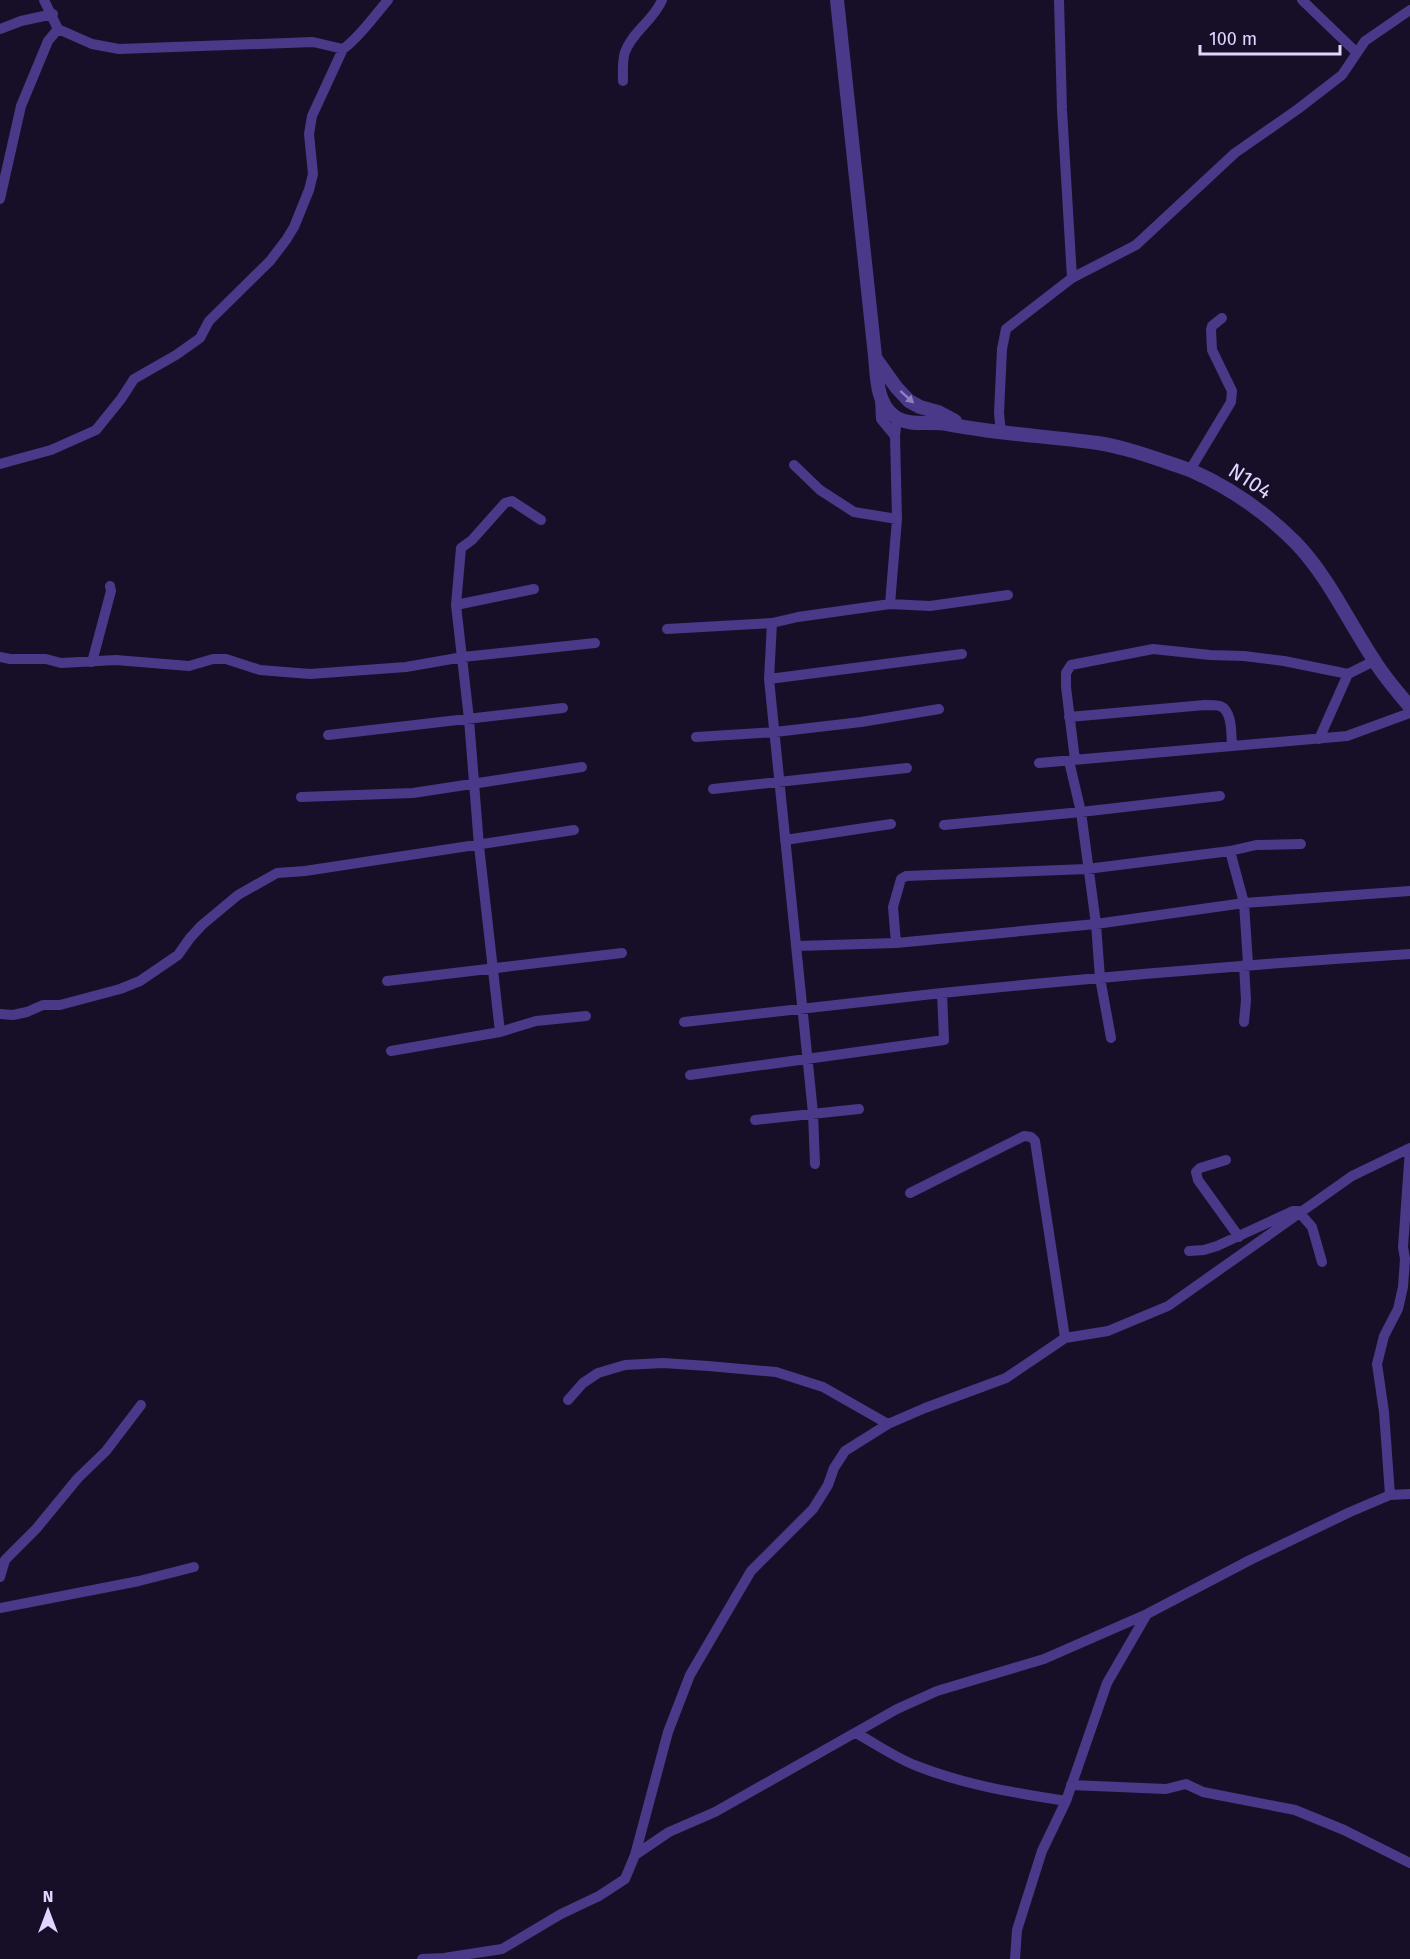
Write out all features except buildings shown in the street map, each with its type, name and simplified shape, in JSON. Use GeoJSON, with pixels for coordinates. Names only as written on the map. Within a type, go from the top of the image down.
{"type":"FeatureCollection","features":[{"type":"Feature","properties":{"kind":"street"},"geometry":{"type":"LineString","coordinates":[[44,0],[58,29],[92,44],[119,49],[313,42],[343,49]]}},
{"type":"Feature","properties":{"kind":"street"},"geometry":{"type":"LineString","coordinates":[[0,464],[51,450],[96,430],[134,379],[200,338],[209,321],[270,261],[294,227],[309,190],[313,174],[309,134],[312,116],[343,49],[355,41],[362,29],[388,0]]}},
{"type":"Feature","properties":{"kind":"street"},"geometry":{"type":"LineString","coordinates":[[623,81],[623,61],[626,49],[656,12],[662,0]]}},
{"type":"Feature","properties":{"kind":"street","name":"N104"},"geometry":{"type":"LineString","coordinates":[[837,0],[874,356],[880,395],[889,411],[897,418],[915,422],[944,423],[979,431],[1100,443],[1190,470],[1261,511],[1296,544],[1328,585],[1374,662],[1410,707]]}},
{"type":"Feature","properties":{"kind":"street"},"geometry":{"type":"LineString","coordinates":[[1059,0],[1062,110],[1072,278]]}},
{"type":"Feature","properties":{"kind":"street"},"geometry":{"type":"LineString","coordinates":[[1302,0],[1356,52]]}},
{"type":"Feature","properties":{"kind":"street"},"geometry":{"type":"LineString","coordinates":[[1001,433],[999,413],[1002,349],[1006,330],[1072,278],[1136,245],[1235,153],[1342,75],[1365,41],[1410,10]]}},
{"type":"Feature","properties":{"kind":"street"},"geometry":{"type":"LineString","coordinates":[[0,29],[21,21],[52,14]]}},
{"type":"Feature","properties":{"kind":"street"},"geometry":{"type":"LineString","coordinates":[[0,199],[21,106],[48,41],[58,29]]}},
{"type":"Feature","properties":{"kind":"street"},"geometry":{"type":"LineString","coordinates":[[1190,470],[1231,402],[1232,391],[1212,350],[1212,326],[1222,318]]}},
{"type":"Feature","properties":{"kind":"street","name":"N104"},"geometry":{"type":"LineString","coordinates":[[874,356],[909,401],[920,408],[938,412],[979,431]]}},
{"type":"Feature","properties":{"kind":"street"},"geometry":{"type":"LineString","coordinates":[[880,395],[881,419],[895,436]]}},
{"type":"Feature","properties":{"kind":"street"},"geometry":{"type":"LineString","coordinates":[[890,604],[897,519],[895,436],[897,418]]}},
{"type":"Feature","properties":{"kind":"street"},"geometry":{"type":"LineString","coordinates":[[794,465],[820,490],[854,512],[897,519]]}},
{"type":"Feature","properties":{"kind":"street"},"geometry":{"type":"LineString","coordinates":[[500,1032],[479,846],[469,719],[456,604],[461,548],[472,540],[505,502],[512,501],[541,520]]}},
{"type":"Feature","properties":{"kind":"street"},"geometry":{"type":"LineString","coordinates":[[92,662],[111,591],[110,586]]}},
{"type":"Feature","properties":{"kind":"street"},"geometry":{"type":"LineString","coordinates":[[456,604],[534,589]]}},
{"type":"Feature","properties":{"kind":"street"},"geometry":{"type":"LineString","coordinates":[[667,629],[772,623],[890,604],[930,606],[1008,595]]}},
{"type":"Feature","properties":{"kind":"street"},"geometry":{"type":"LineString","coordinates":[[772,623],[769,679],[808,1059],[815,1164]]}},
{"type":"Feature","properties":{"kind":"street"},"geometry":{"type":"LineString","coordinates":[[0,657],[46,659],[61,663],[116,660],[189,666],[213,659],[226,659],[260,670],[310,674],[406,667],[463,657],[595,643]]}},
{"type":"Feature","properties":{"kind":"street"},"geometry":{"type":"LineString","coordinates":[[1111,1038],[1100,978],[1096,924],[1072,761],[1066,673],[1071,665],[1153,649],[1284,661],[1348,674],[1374,662]]}},
{"type":"Feature","properties":{"kind":"street"},"geometry":{"type":"LineString","coordinates":[[769,679],[962,654]]}},
{"type":"Feature","properties":{"kind":"street"},"geometry":{"type":"LineString","coordinates":[[1319,739],[1348,674]]}},
{"type":"Feature","properties":{"kind":"street"},"geometry":{"type":"LineString","coordinates":[[1069,717],[1205,705],[1220,706],[1226,710],[1230,722],[1232,746]]}},
{"type":"Feature","properties":{"kind":"street"},"geometry":{"type":"LineString","coordinates":[[328,735],[563,708]]}},
{"type":"Feature","properties":{"kind":"street"},"geometry":{"type":"LineString","coordinates":[[696,736],[775,732],[861,722],[939,709]]}},
{"type":"Feature","properties":{"kind":"street"},"geometry":{"type":"LineString","coordinates":[[1039,763],[1347,736],[1410,713]]}},
{"type":"Feature","properties":{"kind":"street"},"geometry":{"type":"LineString","coordinates":[[301,797],[413,793],[582,767]]}},
{"type":"Feature","properties":{"kind":"street"},"geometry":{"type":"LineString","coordinates":[[713,789],[907,768]]}},
{"type":"Feature","properties":{"kind":"street"},"geometry":{"type":"LineString","coordinates":[[944,825],[1081,813],[1220,796]]}},
{"type":"Feature","properties":{"kind":"street"},"geometry":{"type":"LineString","coordinates":[[785,840],[891,824]]}},
{"type":"Feature","properties":{"kind":"street"},"geometry":{"type":"LineString","coordinates":[[0,1014],[13,1015],[43,1005],[60,1005],[120,989],[140,981],[178,955],[202,925],[231,900],[277,873],[479,846],[574,830]]}},
{"type":"Feature","properties":{"kind":"street"},"geometry":{"type":"LineString","coordinates":[[896,943],[893,907],[901,879],[906,876],[1087,869],[1230,851],[1256,845],[1300,844]]}},
{"type":"Feature","properties":{"kind":"street"},"geometry":{"type":"LineString","coordinates":[[1230,851],[1244,903],[1246,965],[1244,1022]]}},
{"type":"Feature","properties":{"kind":"street"},"geometry":{"type":"LineString","coordinates":[[797,946],[896,943],[1096,924],[1244,903],[1410,891]]}},
{"type":"Feature","properties":{"kind":"street"},"geometry":{"type":"LineString","coordinates":[[387,981],[622,953]]}},
{"type":"Feature","properties":{"kind":"street"},"geometry":{"type":"LineString","coordinates":[[684,1022],[1100,978],[1410,954]]}},
{"type":"Feature","properties":{"kind":"street"},"geometry":{"type":"LineString","coordinates":[[690,1076],[944,1040],[942,993]]}},
{"type":"Feature","properties":{"kind":"street"},"geometry":{"type":"LineString","coordinates":[[391,1050],[500,1032],[536,1021],[586,1016]]}},
{"type":"Feature","properties":{"kind":"street"},"geometry":{"type":"LineString","coordinates":[[755,1120],[859,1109]]}},
{"type":"Feature","properties":{"kind":"street"},"geometry":{"type":"LineString","coordinates":[[910,1193],[1024,1136],[1031,1137],[1035,1141],[1065,1338]]}},
{"type":"Feature","properties":{"kind":"street"},"geometry":{"type":"LineString","coordinates":[[422,1959],[502,1949],[561,1914],[599,1896],[625,1879],[634,1855],[668,1732],[690,1675],[751,1571],[813,1509],[845,1451],[888,1424],[1006,1378],[1065,1338],[1108,1332],[1168,1306],[1353,1176],[1410,1149],[1403,1247],[1405,1259],[1403,1287],[1398,1309],[1383,1336],[1377,1364],[1390,1495]]}},
{"type":"Feature","properties":{"kind":"street"},"geometry":{"type":"LineString","coordinates":[[1226,1160],[1200,1168],[1196,1172],[1198,1180],[1209,1192],[1239,1237]]}},
{"type":"Feature","properties":{"kind":"street"},"geometry":{"type":"LineString","coordinates":[[1189,1251],[1204,1250],[1239,1237],[1293,1211],[1301,1212],[1311,1227],[1322,1262]]}},
{"type":"Feature","properties":{"kind":"street"},"geometry":{"type":"LineString","coordinates":[[568,1401],[583,1383],[598,1373],[625,1365],[663,1363],[708,1366],[776,1372],[823,1388],[888,1424]]}},
{"type":"Feature","properties":{"kind":"street"},"geometry":{"type":"LineString","coordinates":[[0,1577],[5,1560],[36,1529],[78,1478],[106,1451],[141,1405]]}},
{"type":"Feature","properties":{"kind":"street"},"geometry":{"type":"LineString","coordinates":[[634,1855],[669,1832],[715,1812],[897,1709],[937,1691],[1044,1659],[1147,1614],[1250,1560],[1390,1495],[1410,1494]]}},
{"type":"Feature","properties":{"kind":"street"},"geometry":{"type":"LineString","coordinates":[[0,1608],[139,1581],[194,1567]]}},
{"type":"Feature","properties":{"kind":"street"},"geometry":{"type":"LineString","coordinates":[[1015,1959],[1017,1930],[1038,1863],[1066,1801],[1107,1683],[1147,1614]]}},
{"type":"Feature","properties":{"kind":"street"},"geometry":{"type":"LineString","coordinates":[[856,1733],[914,1765],[942,1775],[1017,1793],[1066,1801]]}},
{"type":"Feature","properties":{"kind":"street"},"geometry":{"type":"LineString","coordinates":[[1071,1785],[1166,1789],[1186,1784],[1203,1792],[1295,1810],[1344,1830],[1410,1863]]}}]}
